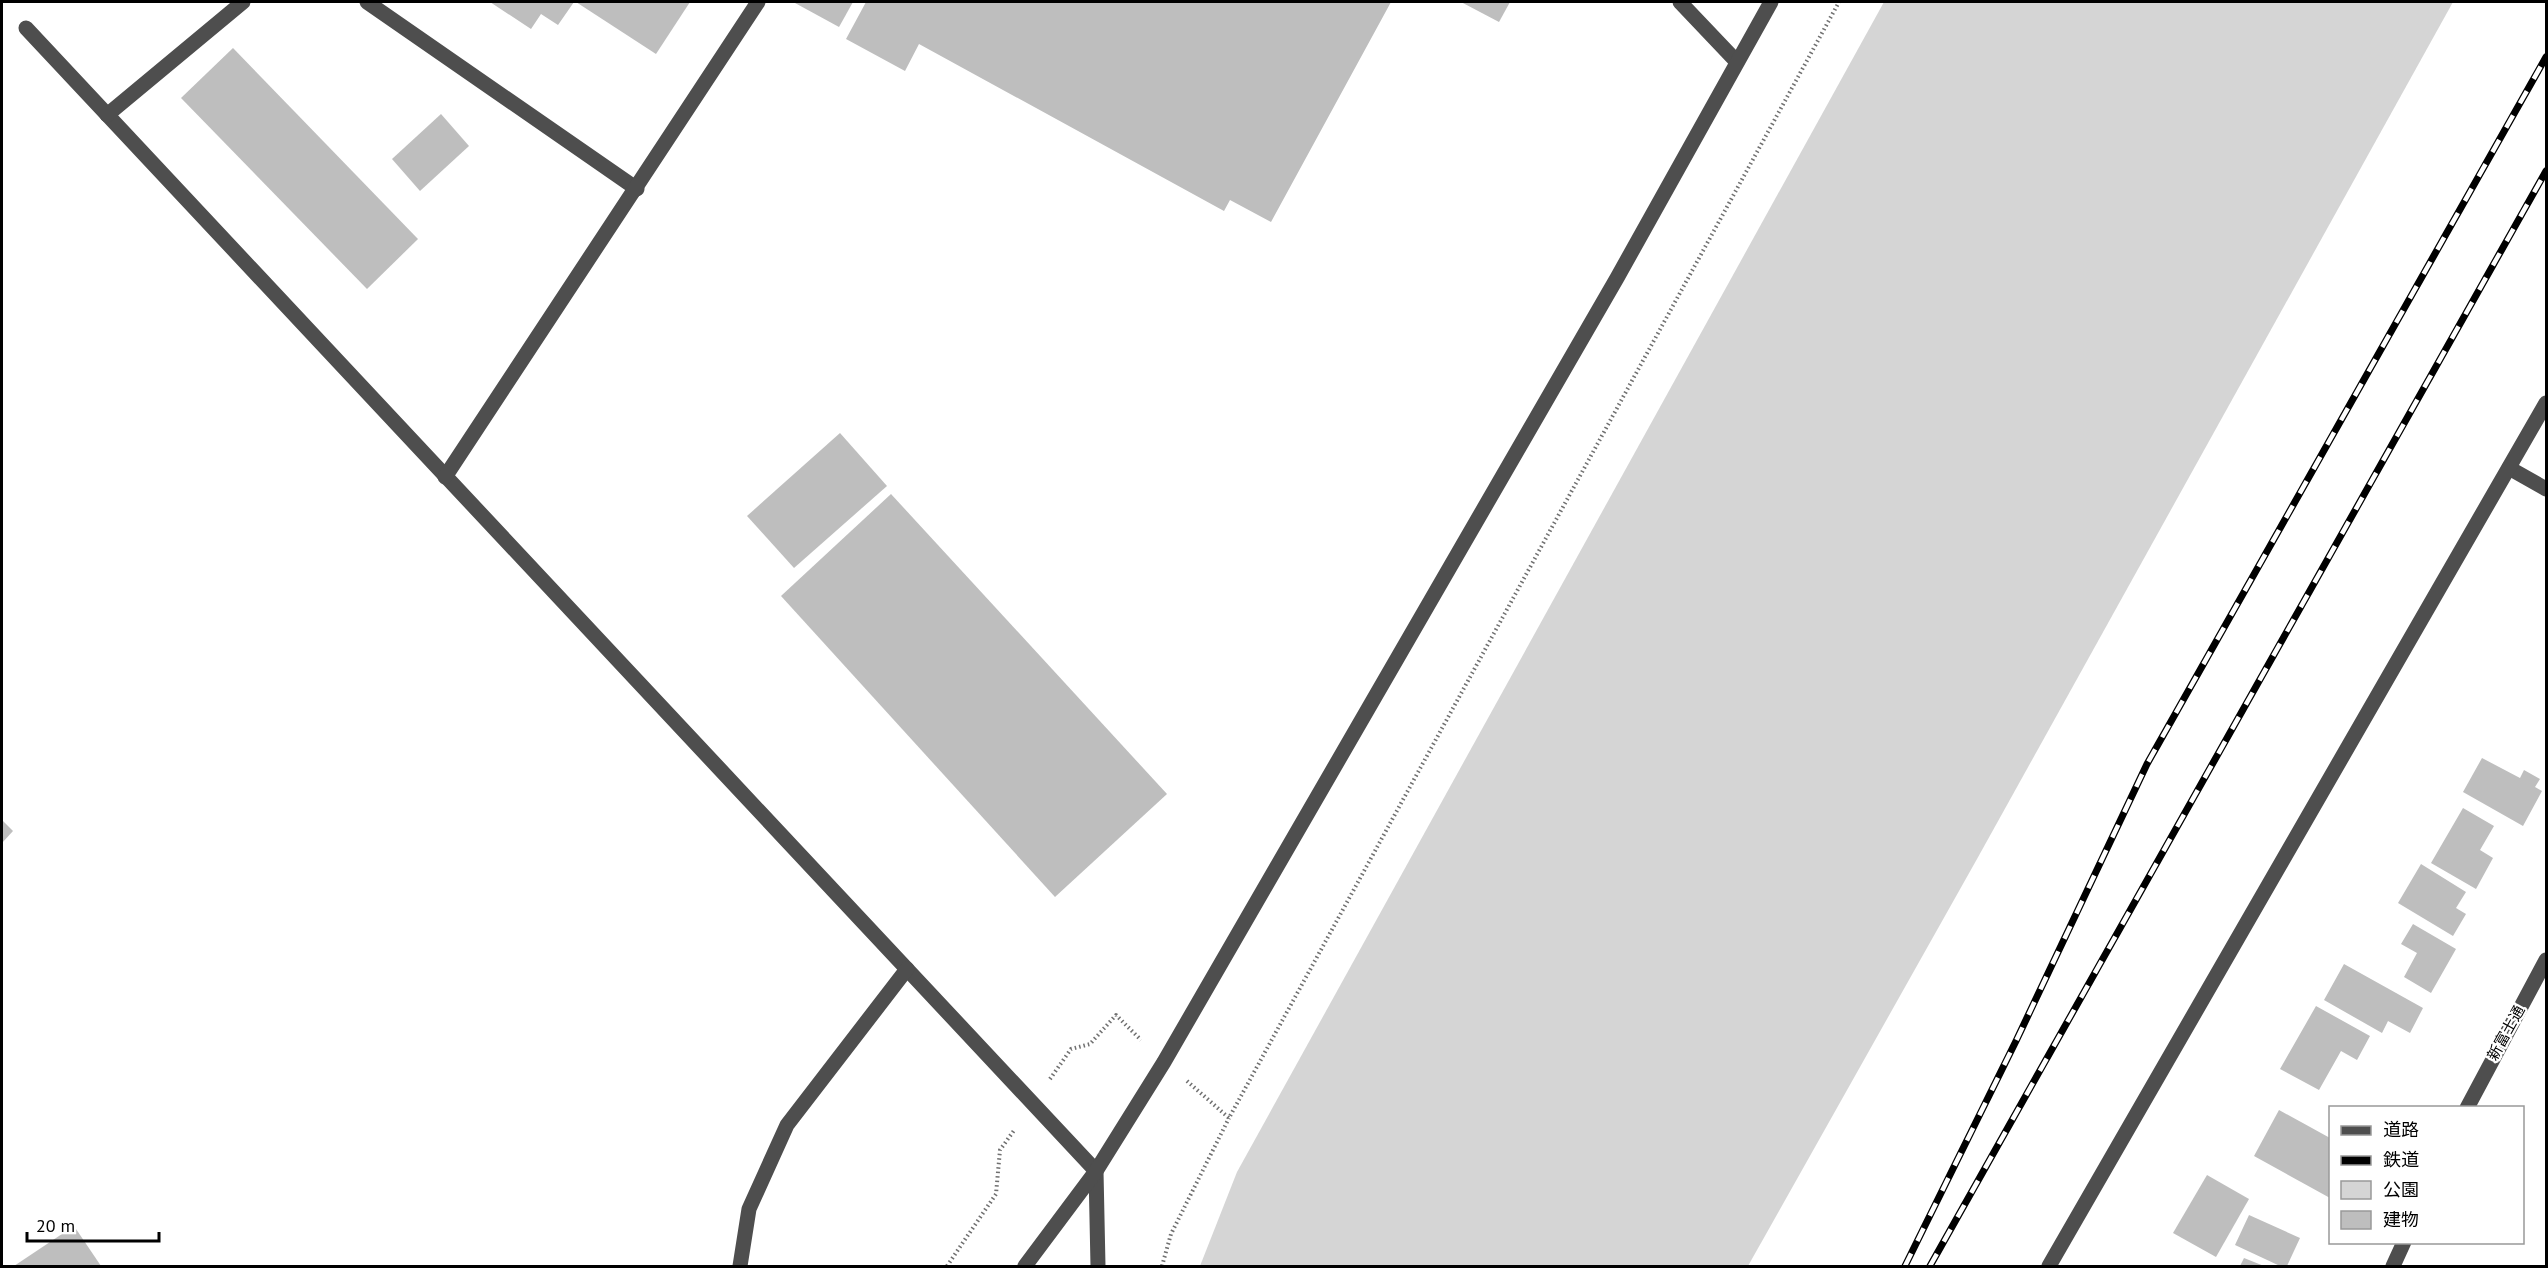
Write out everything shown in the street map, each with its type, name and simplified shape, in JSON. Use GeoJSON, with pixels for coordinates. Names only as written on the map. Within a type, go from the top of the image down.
{"type":"FeatureCollection","features":[{"type":"Feature","properties":{"kind":"street"},"geometry":{"type":"LineString","coordinates":[[107,115],[243,2]]}},
{"type":"Feature","properties":{"kind":"street"},"geometry":{"type":"LineString","coordinates":[[367,2],[637,189]]}},
{"type":"Feature","properties":{"kind":"street"},"geometry":{"type":"LineString","coordinates":[[445,477],[637,189],[758,2]]}},
{"type":"Feature","properties":{"kind":"street"},"geometry":{"type":"LineString","coordinates":[[1680,2],[1737,62]]}},
{"type":"Feature","properties":{"kind":"street"},"geometry":{"type":"LineString","coordinates":[[1025,1266],[1096,1171],[1164,1062],[1617,278],[1771,2]]}},
{"type":"Feature","properties":{"kind":"street"},"geometry":{"type":"LineString","coordinates":[[26,28],[1096,1171],[1098,1266]]}},
{"type":"Feature","properties":{"kind":"street"},"geometry":{"type":"LineString","coordinates":[[2049,1266],[2547,403]]}},
{"type":"Feature","properties":{"kind":"street"},"geometry":{"type":"LineString","coordinates":[[2509,468],[2547,489]]}},
{"type":"Feature","properties":{"kind":"street","name":"新富士通"},"geometry":{"type":"LineString","coordinates":[[2468,1106],[2547,960]]}},
{"type":"Feature","properties":{"kind":"street"},"geometry":{"type":"LineString","coordinates":[[740,1266],[749,1209],[787,1125],[907,969]]}},
{"type":"Feature","properties":{"kind":"street"},"geometry":{"type":"LineString","coordinates":[[2393,1266],[2403,1244]]}},
{"type":"Feature","properties":{"kind":"path"},"geometry":{"type":"LineString","coordinates":[[1162,1266],[1172,1234],[1228,1118],[1839,2]]}},
{"type":"Feature","properties":{"kind":"path"},"geometry":{"type":"LineString","coordinates":[[947,1266],[996,1194],[1000,1150],[1071,1049],[1090,1044],[1116,1015],[1164,1062],[1228,1118]]}},
{"type":"Feature","properties":{"kind":"green space"},"geometry":{"type":"Polygon","coordinates":[[[1884,2],[2453,2],[1748,1266],[1200,1266],[1237,1172],[1884,2]]]}},
{"type":"Feature","properties":{"kind":"building"},"geometry":{"type":"Polygon","coordinates":[[[490,2],[574,2],[558,25],[541,14],[531,29],[490,2]]]}},
{"type":"Feature","properties":{"kind":"building"},"geometry":{"type":"Polygon","coordinates":[[[576,2],[690,2],[656,54],[576,2]]]}},
{"type":"Feature","properties":{"kind":"building"},"geometry":{"type":"Polygon","coordinates":[[[796,2],[853,2],[839,27],[796,2]]]}},
{"type":"Feature","properties":{"kind":"building"},"geometry":{"type":"Polygon","coordinates":[[[866,2],[1391,2],[1271,222],[1230,200],[1224,211],[919,44],[905,71],[846,39],[866,2]]]}},
{"type":"Feature","properties":{"kind":"building"},"geometry":{"type":"Polygon","coordinates":[[[1461,2],[1510,2],[1499,22],[1461,2]]]}},
{"type":"Feature","properties":{"kind":"building"},"geometry":{"type":"Polygon","coordinates":[[[233,48],[418,239],[367,289],[181,98],[233,48]]]}},
{"type":"Feature","properties":{"kind":"building"},"geometry":{"type":"Polygon","coordinates":[[[441,114],[469,146],[420,191],[392,159],[441,114]]]}},
{"type":"Feature","properties":{"kind":"building"},"geometry":{"type":"Polygon","coordinates":[[[840,433],[887,486],[794,568],[747,516],[840,433]]]}},
{"type":"Feature","properties":{"kind":"building"},"geometry":{"type":"Polygon","coordinates":[[[891,494],[1167,794],[1055,897],[781,596],[891,494]]]}},
{"type":"Feature","properties":{"kind":"building"},"geometry":{"type":"Polygon","coordinates":[[[2482,758],[2520,778],[2524,770],[2540,779],[2535,787],[2542,791],[2523,826],[2463,792],[2482,758]]]}},
{"type":"Feature","properties":{"kind":"building"},"geometry":{"type":"Polygon","coordinates":[[[2463,808],[2494,826],[2480,850],[2493,858],[2476,889],[2431,863],[2463,808]]]}},
{"type":"Feature","properties":{"kind":"building"},"geometry":{"type":"Polygon","coordinates":[[[2,820],[13,831],[2,843],[2,820]]]}},
{"type":"Feature","properties":{"kind":"building"},"geometry":{"type":"Polygon","coordinates":[[[2421,864],[2466,892],[2456,908],[2466,914],[2453,936],[2398,903],[2421,864]]]}},
{"type":"Feature","properties":{"kind":"building"},"geometry":{"type":"Polygon","coordinates":[[[2413,924],[2456,949],[2431,993],[2404,977],[2417,953],[2401,944],[2413,924]]]}},
{"type":"Feature","properties":{"kind":"building"},"geometry":{"type":"Polygon","coordinates":[[[2344,964],[2423,1008],[2410,1033],[2388,1021],[2382,1033],[2324,1000],[2344,964]]]}},
{"type":"Feature","properties":{"kind":"building"},"geometry":{"type":"Polygon","coordinates":[[[2316,1006],[2370,1036],[2357,1060],[2341,1051],[2319,1090],[2280,1069],[2316,1006]]]}},
{"type":"Feature","properties":{"kind":"building"},"geometry":{"type":"Polygon","coordinates":[[[2279,1110],[2329,1137],[2329,1197],[2254,1156],[2279,1110]]]}},
{"type":"Feature","properties":{"kind":"building"},"geometry":{"type":"Polygon","coordinates":[[[2207,1175],[2249,1199],[2216,1257],[2173,1233],[2207,1175]]]}},
{"type":"Feature","properties":{"kind":"building"},"geometry":{"type":"Polygon","coordinates":[[[2249,1215],[2300,1238],[2287,1266],[2280,1266],[2235,1245],[2249,1215]]]}},
{"type":"Feature","properties":{"kind":"building"},"geometry":{"type":"Polygon","coordinates":[[[74,1226],[101,1266],[14,1266],[74,1226]]]}},
{"type":"Feature","properties":{"kind":"building"},"geometry":{"type":"Polygon","coordinates":[[[2244,1258],[2264,1266],[2240,1266],[2244,1258]]]}},
{"type":"Feature","properties":{"kind":"railway"},"geometry":{"type":"LineString","coordinates":[[1905,1266],[2016,1041],[2147,764],[2546,57]]}},
{"type":"Feature","properties":{"kind":"railway"},"geometry":{"type":"LineString","coordinates":[[1930,1266],[2546,171]]}}]}
